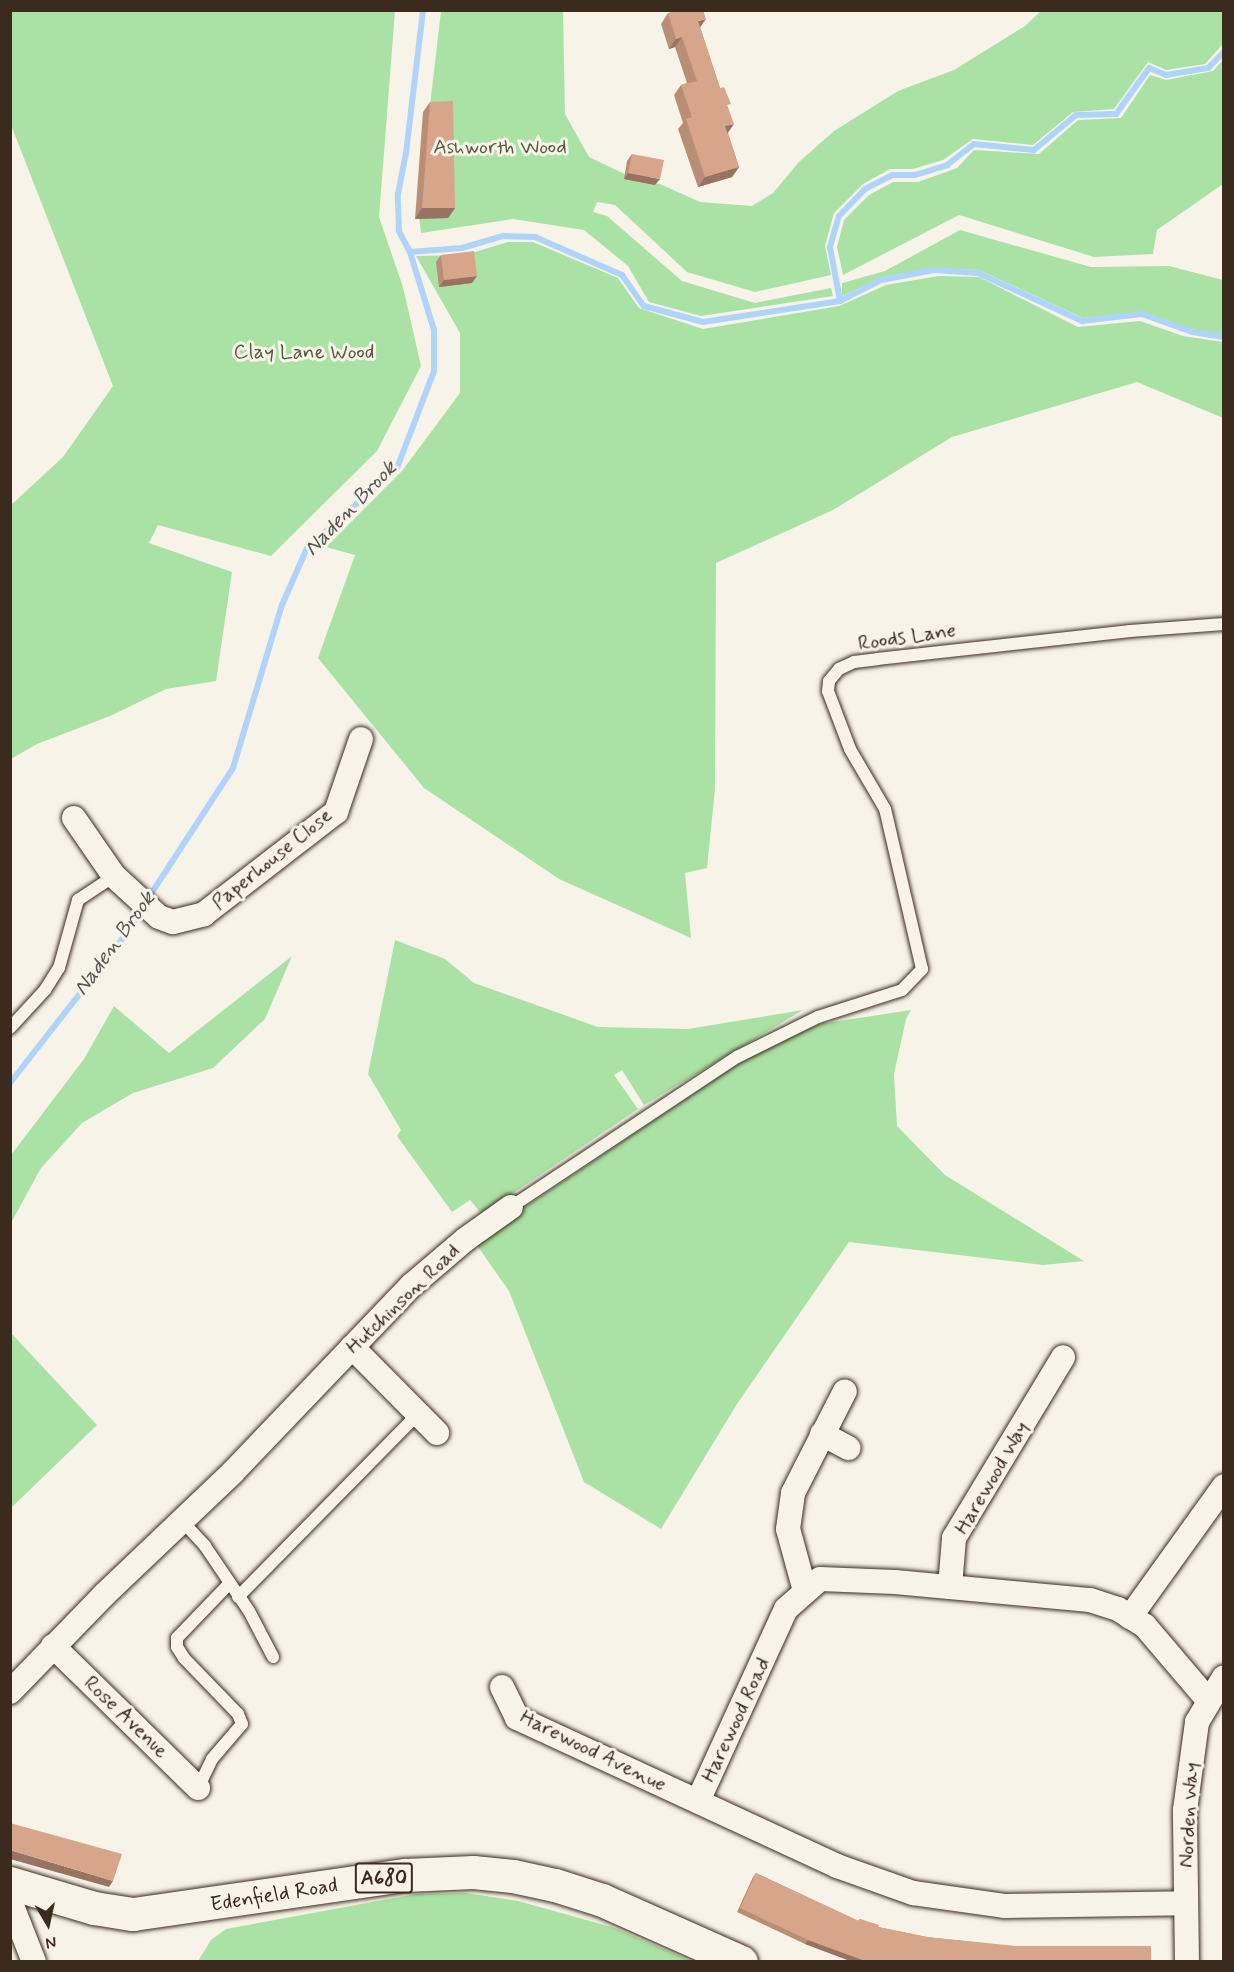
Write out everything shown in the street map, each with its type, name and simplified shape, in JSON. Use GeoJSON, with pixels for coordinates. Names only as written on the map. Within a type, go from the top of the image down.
{"type":"FeatureCollection","features":[{"type":"Feature","properties":{"kind":"main road","name":"Edenfield Road"},"geometry":{"type":"LineString","coordinates":[[13,1883],[94,1908],[133,1914],[405,1875],[473,1872],[513,1876],[555,1885],[602,1900],[741,1962]]}},
{"type":"Feature","properties":{"kind":"street","name":"Paperhouse Close"},"geometry":{"type":"LineString","coordinates":[[114,876],[138,900],[166,919],[204,914],[336,812],[361,739]]}},
{"type":"Feature","properties":{"kind":"street"},"geometry":{"type":"LineString","coordinates":[[74,818],[114,876]]}},
{"type":"Feature","properties":{"kind":"street","name":"Hutchinson Road"},"geometry":{"type":"LineString","coordinates":[[10,1692],[53,1646],[233,1472],[412,1285],[466,1239],[511,1208]]}},
{"type":"Feature","properties":{"kind":"street"},"geometry":{"type":"LineString","coordinates":[[352,1347],[437,1433]]}},
{"type":"Feature","properties":{"kind":"street","name":"Harewood Way"},"geometry":{"type":"LineString","coordinates":[[950,1587],[954,1538],[1061,1373]]}},
{"type":"Feature","properties":{"kind":"street"},"geometry":{"type":"LineString","coordinates":[[805,1591],[788,1529],[793,1493],[845,1391]]}},
{"type":"Feature","properties":{"kind":"street"},"geometry":{"type":"LineString","coordinates":[[822,1434],[848,1448]]}},
{"type":"Feature","properties":{"kind":"street"},"geometry":{"type":"LineString","coordinates":[[1130,1617],[1224,1486]]}},
{"type":"Feature","properties":{"kind":"street","name":"Harewood Road"},"geometry":{"type":"LineString","coordinates":[[1186,1903],[1004,1906],[913,1893],[837,1866],[698,1801],[786,1609],[820,1579],[950,1587],[1090,1600],[1118,1609],[1145,1626],[1208,1700]]}},
{"type":"Feature","properties":{"kind":"street","name":"Rose Avenue"},"geometry":{"type":"LineString","coordinates":[[53,1646],[198,1788]]}},
{"type":"Feature","properties":{"kind":"street","name":"Norden Way"},"geometry":{"type":"LineString","coordinates":[[1187,1962],[1185,1810],[1197,1722],[1208,1700],[1224,1677]]}},
{"type":"Feature","properties":{"kind":"street","name":"Harewood Avenue"},"geometry":{"type":"LineString","coordinates":[[502,1687],[517,1718],[698,1801]]}},
{"type":"Feature","properties":{"kind":"street"},"geometry":{"type":"LineString","coordinates":[[13,1883],[11,1903],[34,1962]]}},
{"type":"Feature","properties":{"kind":"lane","name":"Roods Lane"},"geometry":{"type":"LineString","coordinates":[[902,990],[922,969],[885,809],[850,749],[828,691],[829,681],[839,669],[877,658],[1119,632],[1224,624]]}},
{"type":"Feature","properties":{"kind":"lane"},"geometry":{"type":"LineString","coordinates":[[10,1028],[45,990],[59,968],[78,900],[114,876]]}},
{"type":"Feature","properties":{"kind":"lane","name":"Hutchinson Road"},"geometry":{"type":"LineString","coordinates":[[511,1208],[738,1057],[818,1017],[902,990]]}},
{"type":"Feature","properties":{"kind":"lane"},"geometry":{"type":"LineString","coordinates":[[238,1597],[418,1414]]}},
{"type":"Feature","properties":{"kind":"lane"},"geometry":{"type":"LineString","coordinates":[[182,1521],[205,1546],[273,1658]]}},
{"type":"Feature","properties":{"kind":"lane"},"geometry":{"type":"LineString","coordinates":[[198,1788],[212,1759],[242,1724],[238,1714],[184,1658],[177,1647],[177,1638],[229,1584]]}},
{"type":"Feature","properties":{"kind":"green space","name":"Clay Lane Wood"},"geometry":{"type":"Polygon","coordinates":[[[11,10],[395,11],[379,217],[403,287],[421,366],[377,451],[271,556],[158,525],[149,543],[232,572],[216,681],[166,689],[110,716],[37,744],[11,759],[11,505],[63,457],[113,386],[11,125],[11,10]]]}},
{"type":"Feature","properties":{"kind":"green space","name":"Ashworth Wood"},"geometry":{"type":"Polygon","coordinates":[[[441,11],[563,11],[565,114],[589,157],[631,177],[660,184],[700,202],[752,206],[773,193],[799,162],[834,131],[898,91],[954,70],[1025,26],[1041,11],[1223,11],[1223,44],[1205,64],[1166,70],[1148,62],[1114,109],[1073,112],[1033,145],[973,139],[943,160],[913,169],[890,169],[863,184],[834,213],[825,246],[831,275],[755,292],[687,272],[615,205],[597,202],[593,212],[607,216],[682,281],[755,303],[831,288],[833,296],[701,316],[649,302],[628,266],[584,230],[513,219],[421,233],[418,208],[441,11]]]}},
{"type":"Feature","properties":{"kind":"green space"},"geometry":{"type":"Polygon","coordinates":[[[1223,60],[1223,184],[1157,230],[1153,254],[1094,257],[959,215],[843,275],[837,247],[844,220],[869,195],[893,182],[918,182],[957,168],[974,150],[1039,154],[1078,120],[1121,118],[1150,75],[1166,80],[1213,71],[1223,60]]]}},
{"type":"Feature","properties":{"kind":"green space"},"geometry":{"type":"Polygon","coordinates":[[[960,230],[1091,267],[1169,266],[1223,280],[1223,335],[1192,330],[1143,312],[1083,318],[979,270],[934,268],[879,279],[842,296],[842,283],[885,271],[960,230]]]}},
{"type":"Feature","properties":{"kind":"green space"},"geometry":{"type":"Polygon","coordinates":[[[508,242],[533,242],[618,278],[639,308],[703,329],[839,306],[886,285],[938,276],[979,277],[1078,327],[1140,321],[1183,336],[1223,342],[1223,418],[1137,382],[952,437],[833,510],[716,563],[715,789],[707,868],[685,873],[691,938],[559,879],[424,788],[318,658],[355,555],[326,547],[402,471],[460,393],[460,333],[416,256],[465,255],[508,242]]]}},
{"type":"Feature","properties":{"kind":"green space"},"geometry":{"type":"Polygon","coordinates":[[[395,940],[445,959],[474,983],[598,1027],[688,1029],[803,1010],[644,1105],[622,1070],[614,1075],[638,1109],[482,1214],[470,1200],[452,1212],[397,1136],[401,1130],[368,1074],[395,940]]]}},
{"type":"Feature","properties":{"kind":"green space"},"geometry":{"type":"Polygon","coordinates":[[[292,956],[265,1019],[213,1068],[133,1093],[82,1123],[41,1168],[11,1223],[11,1155],[84,1059],[114,1006],[169,1053],[292,956]]]}},
{"type":"Feature","properties":{"kind":"green space"},"geometry":{"type":"Polygon","coordinates":[[[911,1010],[906,1019],[894,1074],[897,1126],[945,1175],[1084,1261],[1043,1265],[849,1242],[737,1404],[661,1529],[584,1482],[509,1291],[474,1241],[733,1067],[777,1042],[820,1024],[911,1010]]]}},
{"type":"Feature","properties":{"kind":"green space"},"geometry":{"type":"Polygon","coordinates":[[[11,1333],[97,1425],[11,1508],[11,1333]]]}},
{"type":"Feature","properties":{"kind":"green space"},"geometry":{"type":"Polygon","coordinates":[[[466,1893],[518,1901],[615,1928],[691,1961],[198,1961],[211,1940],[226,1929],[416,1894],[466,1893]]]}},
{"type":"Feature","properties":{"kind":"building"},"geometry":{"type":"Polygon","coordinates":[[[677,10],[703,10],[706,19],[698,21],[720,88],[724,87],[731,104],[727,105],[734,124],[725,126],[739,167],[705,177],[686,119],[692,117],[681,85],[697,81],[682,37],[676,39],[668,13],[677,10]]]}},
{"type":"Feature","properties":{"kind":"building"},"geometry":{"type":"Polygon","coordinates":[[[453,101],[455,208],[422,208],[430,102],[453,101]]]}},
{"type":"Feature","properties":{"kind":"building"},"geometry":{"type":"Polygon","coordinates":[[[632,154],[664,160],[660,179],[628,173],[632,154]]]}},
{"type":"Feature","properties":{"kind":"building"},"geometry":{"type":"Polygon","coordinates":[[[474,251],[477,276],[444,280],[441,255],[474,251]]]}},
{"type":"Feature","properties":{"kind":"building"},"geometry":{"type":"Polygon","coordinates":[[[10,1823],[122,1854],[113,1881],[10,1850],[10,1823]]]}},
{"type":"Feature","properties":{"kind":"building"},"geometry":{"type":"Polygon","coordinates":[[[756,1873],[859,1921],[860,1919],[879,1925],[878,1927],[927,1937],[1016,1946],[1151,1946],[1151,1962],[868,1962],[808,1940],[740,1908],[756,1873]]]}},
{"type":"Feature","properties":{"kind":"waterway","name":"Naden Brook"},"geometry":{"type":"LineString","coordinates":[[147,900],[233,768],[282,605],[307,548],[397,468],[434,371],[434,330],[410,252],[399,231],[398,194],[406,153],[423,10]]}},
{"type":"Feature","properties":{"kind":"waterway"},"geometry":{"type":"LineString","coordinates":[[840,301],[830,247],[839,216],[865,189],[893,175],[915,175],[947,165],[974,144],[1034,150],[1076,115],[1116,114],[1149,68],[1166,75],[1208,68],[1224,52]]}},
{"type":"Feature","properties":{"kind":"waterway"},"geometry":{"type":"LineString","coordinates":[[410,252],[462,248],[503,236],[535,237],[622,275],[644,306],[703,322],[840,301],[881,280],[934,270],[978,273],[1082,321],[1142,314],[1192,332],[1224,337]]}},
{"type":"Feature","properties":{"kind":"waterway","name":"Naden Brook"},"geometry":{"type":"LineString","coordinates":[[10,1083],[118,945],[142,909]]}}]}
